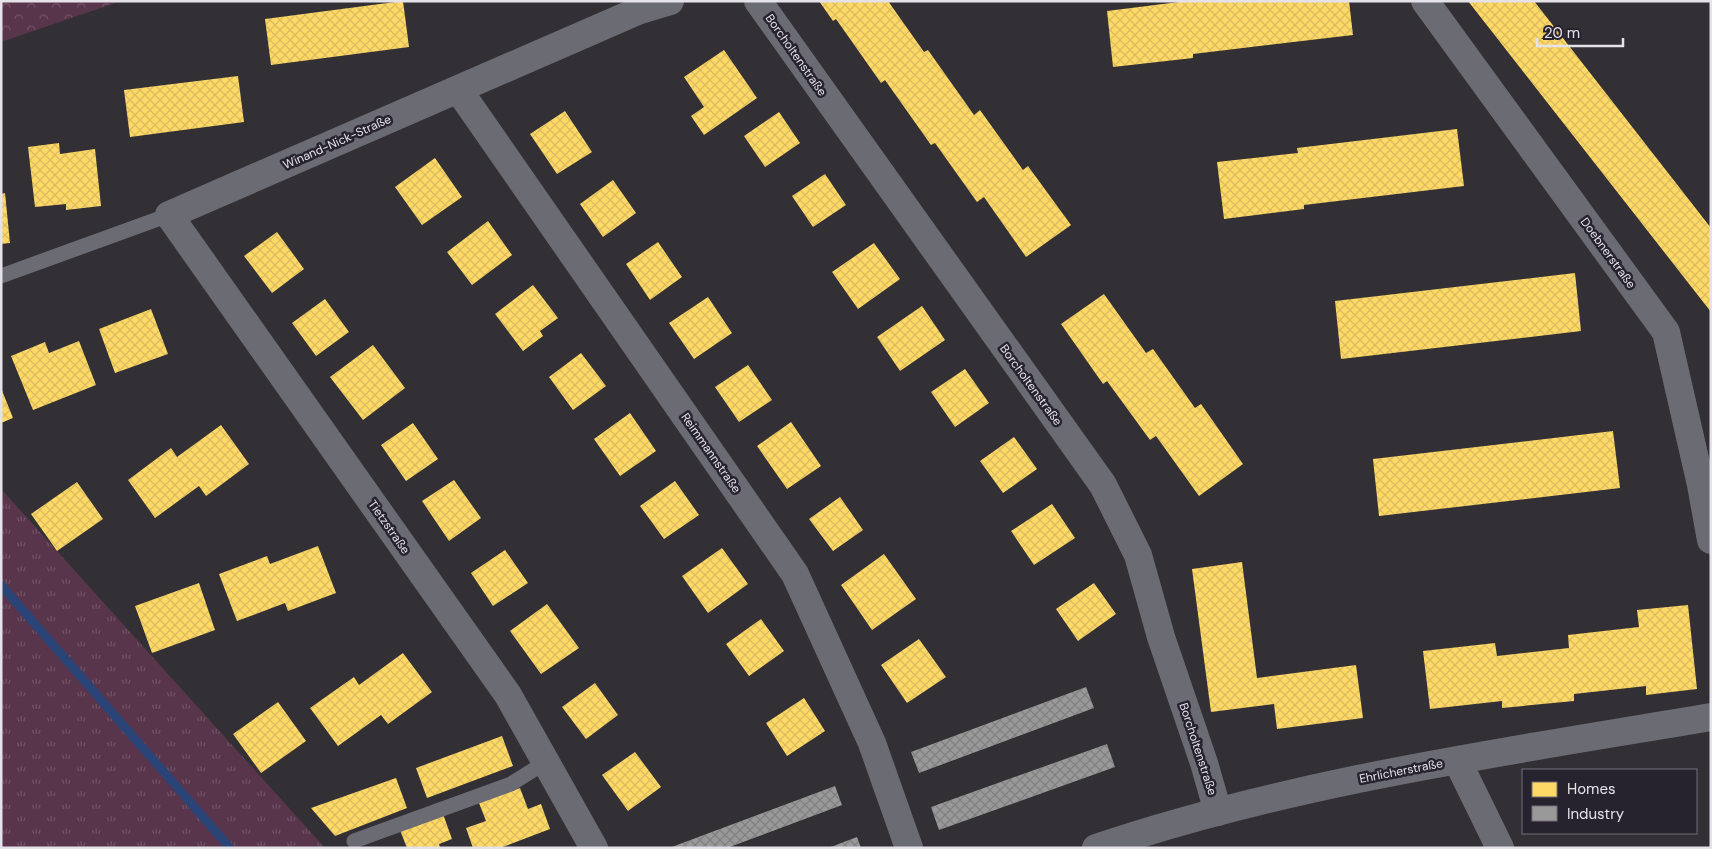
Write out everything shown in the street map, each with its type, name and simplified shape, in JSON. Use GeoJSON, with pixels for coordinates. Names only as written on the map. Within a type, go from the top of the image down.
{"type":"FeatureCollection","features":[{"type":"Feature","properties":{"kind":"street","name":"Winand-Nick-Straße"},"geometry":{"type":"LineString","coordinates":[[169,216],[640,10],[670,1]]}},
{"type":"Feature","properties":{"kind":"street","name":"Borcholtenstraße"},"geometry":{"type":"LineString","coordinates":[[758,1],[1103,485],[1138,555],[1161,637],[1204,763],[1218,812]]}},
{"type":"Feature","properties":{"kind":"street","name":"Doebnerstraße"},"geometry":{"type":"LineString","coordinates":[[1425,1],[1666,332],[1701,485],[1711,540]]}},
{"type":"Feature","properties":{"kind":"street","name":"Reimmannstraße"},"geometry":{"type":"LineString","coordinates":[[458,89],[795,574],[872,743],[909,848]]}},
{"type":"Feature","properties":{"kind":"street","name":"Tietzstraße"},"geometry":{"type":"LineString","coordinates":[[169,216],[508,695],[594,848]]}},
{"type":"Feature","properties":{"kind":"street","name":"Ehrlicherstraße"},"geometry":{"type":"LineString","coordinates":[[1096,848],[1159,827],[1281,795],[1457,760],[1711,717]]}},
{"type":"Feature","properties":{"kind":"street"},"geometry":{"type":"LineString","coordinates":[[1457,760],[1500,848]]}},
{"type":"Feature","properties":{"kind":"lane","name":"Winand-Nick-Straße"},"geometry":{"type":"LineString","coordinates":[[1,276],[169,216]]}},
{"type":"Feature","properties":{"kind":"lane"},"geometry":{"type":"LineString","coordinates":[[354,841],[511,784],[546,762]]}},
{"type":"Feature","properties":{"kind":"green space"},"geometry":{"type":"Polygon","coordinates":[[[1,1],[121,1],[1,42],[1,1]]]}},
{"type":"Feature","properties":{"kind":"green space"},"geometry":{"type":"Polygon","coordinates":[[[1,489],[325,848],[1,848],[1,489]]]}},
{"type":"Feature","properties":{"kind":"building: Homes"},"geometry":{"type":"Polygon","coordinates":[[[403,1],[409,47],[271,65],[265,19],[403,1]]]}},
{"type":"Feature","properties":{"kind":"building: Homes"},"geometry":{"type":"Polygon","coordinates":[[[819,1],[888,1],[924,52],[928,50],[974,115],[980,110],[1023,170],[1028,166],[1071,225],[1026,257],[984,197],[977,202],[935,143],[931,145],[885,80],[881,83],[836,19],[833,21],[819,1]]]}},
{"type":"Feature","properties":{"kind":"building: Homes"},"geometry":{"type":"Polygon","coordinates":[[[1187,1],[1349,1],[1353,35],[1193,54],[1193,58],[1113,67],[1107,11],[1187,1]]]}},
{"type":"Feature","properties":{"kind":"building: Homes"},"geometry":{"type":"Polygon","coordinates":[[[1468,1],[1534,1],[1711,228],[1711,312],[1468,1]]]}},
{"type":"Feature","properties":{"kind":"building: Homes"},"geometry":{"type":"Polygon","coordinates":[[[724,50],[757,98],[704,135],[691,116],[704,107],[684,77],[724,50]]]}},
{"type":"Feature","properties":{"kind":"building: Homes"},"geometry":{"type":"Polygon","coordinates":[[[238,76],[244,122],[130,137],[124,90],[238,76]]]}},
{"type":"Feature","properties":{"kind":"building: Homes"},"geometry":{"type":"Polygon","coordinates":[[[565,111],[592,152],[557,174],[530,134],[565,111]]]}},
{"type":"Feature","properties":{"kind":"building: Homes"},"geometry":{"type":"Polygon","coordinates":[[[779,112],[800,143],[765,167],[744,136],[779,112]]]}},
{"type":"Feature","properties":{"kind":"building: Homes"},"geometry":{"type":"Polygon","coordinates":[[[1457,129],[1464,186],[1304,205],[1304,209],[1224,219],[1217,162],[1298,153],[1297,148],[1457,129]]]}},
{"type":"Feature","properties":{"kind":"building: Homes"},"geometry":{"type":"Polygon","coordinates":[[[59,143],[60,154],[95,149],[101,206],[66,210],[66,204],[35,207],[28,147],[59,143]]]}},
{"type":"Feature","properties":{"kind":"building: Homes"},"geometry":{"type":"Polygon","coordinates":[[[435,158],[462,197],[422,225],[395,187],[435,158]]]}},
{"type":"Feature","properties":{"kind":"building: Homes"},"geometry":{"type":"Polygon","coordinates":[[[825,174],[846,205],[813,227],[792,196],[825,174]]]}},
{"type":"Feature","properties":{"kind":"building: Homes"},"geometry":{"type":"Polygon","coordinates":[[[613,180],[636,213],[603,237],[580,204],[613,180]]]}},
{"type":"Feature","properties":{"kind":"building: Homes"},"geometry":{"type":"Polygon","coordinates":[[[5,193],[10,243],[1,244],[1,194],[5,193]]]}},
{"type":"Feature","properties":{"kind":"building: Homes"},"geometry":{"type":"Polygon","coordinates":[[[488,221],[512,255],[472,285],[447,252],[488,221]]]}},
{"type":"Feature","properties":{"kind":"building: Homes"},"geometry":{"type":"Polygon","coordinates":[[[277,232],[304,269],[272,293],[244,256],[277,232]]]}},
{"type":"Feature","properties":{"kind":"building: Homes"},"geometry":{"type":"Polygon","coordinates":[[[658,242],[682,277],[650,300],[626,264],[658,242]]]}},
{"type":"Feature","properties":{"kind":"building: Homes"},"geometry":{"type":"Polygon","coordinates":[[[874,243],[900,279],[858,309],[832,272],[874,243]]]}},
{"type":"Feature","properties":{"kind":"building: Homes"},"geometry":{"type":"Polygon","coordinates":[[[1575,273],[1581,331],[1341,359],[1335,301],[1575,273]]]}},
{"type":"Feature","properties":{"kind":"building: Homes"},"geometry":{"type":"Polygon","coordinates":[[[533,285],[558,318],[540,331],[543,336],[523,351],[495,314],[533,285]]]}},
{"type":"Feature","properties":{"kind":"building: Homes"},"geometry":{"type":"Polygon","coordinates":[[[1104,294],[1146,353],[1153,349],[1195,408],[1201,404],[1243,464],[1199,496],[1156,436],[1150,440],[1107,381],[1103,384],[1061,324],[1104,294]]]}},
{"type":"Feature","properties":{"kind":"building: Homes"},"geometry":{"type":"Polygon","coordinates":[[[708,297],[732,333],[694,359],[669,323],[708,297]]]}},
{"type":"Feature","properties":{"kind":"building: Homes"},"geometry":{"type":"Polygon","coordinates":[[[325,299],[349,332],[316,356],[292,323],[325,299]]]}},
{"type":"Feature","properties":{"kind":"building: Homes"},"geometry":{"type":"Polygon","coordinates":[[[922,306],[945,340],[900,371],[877,337],[922,306]]]}},
{"type":"Feature","properties":{"kind":"building: Homes"},"geometry":{"type":"Polygon","coordinates":[[[151,309],[168,354],[115,373],[99,329],[151,309]]]}},
{"type":"Feature","properties":{"kind":"building: Homes"},"geometry":{"type":"Polygon","coordinates":[[[79,341],[96,385],[33,410],[11,356],[45,342],[49,353],[79,341]]]}},
{"type":"Feature","properties":{"kind":"building: Homes"},"geometry":{"type":"Polygon","coordinates":[[[373,345],[405,388],[363,420],[330,377],[373,345]]]}},
{"type":"Feature","properties":{"kind":"building: Homes"},"geometry":{"type":"Polygon","coordinates":[[[581,353],[606,386],[573,410],[549,377],[581,353]]]}},
{"type":"Feature","properties":{"kind":"building: Homes"},"geometry":{"type":"Polygon","coordinates":[[[748,365],[772,400],[739,422],[715,387],[748,365]]]}},
{"type":"Feature","properties":{"kind":"building: Homes"},"geometry":{"type":"Polygon","coordinates":[[[965,369],[989,403],[955,427],[931,392],[965,369]]]}},
{"type":"Feature","properties":{"kind":"building: Homes"},"geometry":{"type":"Polygon","coordinates":[[[1,388],[13,418],[1,423],[1,388]]]}},
{"type":"Feature","properties":{"kind":"building: Homes"},"geometry":{"type":"Polygon","coordinates":[[[630,413],[656,451],[620,476],[594,439],[630,413]]]}},
{"type":"Feature","properties":{"kind":"building: Homes"},"geometry":{"type":"Polygon","coordinates":[[[791,422],[821,466],[787,489],[757,446],[791,422]]]}},
{"type":"Feature","properties":{"kind":"building: Homes"},"geometry":{"type":"Polygon","coordinates":[[[413,423],[438,459],[406,481],[381,445],[413,423]]]}},
{"type":"Feature","properties":{"kind":"building: Homes"},"geometry":{"type":"Polygon","coordinates":[[[221,425],[249,464],[206,496],[199,486],[155,518],[128,480],[171,448],[177,457],[221,425]]]}},
{"type":"Feature","properties":{"kind":"building: Homes"},"geometry":{"type":"Polygon","coordinates":[[[1613,431],[1620,488],[1379,516],[1373,459],[1613,431]]]}},
{"type":"Feature","properties":{"kind":"building: Homes"},"geometry":{"type":"Polygon","coordinates":[[[1014,437],[1037,469],[1003,493],[980,461],[1014,437]]]}},
{"type":"Feature","properties":{"kind":"building: Homes"},"geometry":{"type":"Polygon","coordinates":[[[454,480],[481,518],[449,541],[422,501],[454,480]]]}},
{"type":"Feature","properties":{"kind":"building: Homes"},"geometry":{"type":"Polygon","coordinates":[[[675,481],[699,515],[664,539],[640,506],[675,481]]]}},
{"type":"Feature","properties":{"kind":"building: Homes"},"geometry":{"type":"Polygon","coordinates":[[[77,482],[103,519],[57,551],[31,514],[77,482]]]}},
{"type":"Feature","properties":{"kind":"building: Homes"},"geometry":{"type":"Polygon","coordinates":[[[840,497],[863,530],[833,551],[809,519],[840,497]]]}},
{"type":"Feature","properties":{"kind":"building: Homes"},"geometry":{"type":"Polygon","coordinates":[[[1052,504],[1075,538],[1034,565],[1011,531],[1052,504]]]}},
{"type":"Feature","properties":{"kind":"building: Homes"},"geometry":{"type":"Polygon","coordinates":[[[318,546],[336,593],[288,611],[285,603],[237,621],[219,574],[267,556],[270,564],[318,546]]]}},
{"type":"Feature","properties":{"kind":"building: Homes"},"geometry":{"type":"Polygon","coordinates":[[[722,548],[748,584],[708,613],[682,576],[722,548]]]}},
{"type":"Feature","properties":{"kind":"building: Homes"},"geometry":{"type":"Polygon","coordinates":[[[505,550],[528,583],[493,606],[471,573],[505,550]]]}},
{"type":"Feature","properties":{"kind":"building: Homes"},"geometry":{"type":"Polygon","coordinates":[[[884,554],[916,599],[872,630],[841,585],[884,554]]]}},
{"type":"Feature","properties":{"kind":"building: Homes"},"geometry":{"type":"Polygon","coordinates":[[[1242,562],[1257,678],[1356,665],[1363,718],[1277,729],[1274,704],[1211,712],[1192,569],[1242,562]]]}},
{"type":"Feature","properties":{"kind":"building: Homes"},"geometry":{"type":"Polygon","coordinates":[[[199,583],[215,630],[152,653],[135,606],[199,583]]]}},
{"type":"Feature","properties":{"kind":"building: Homes"},"geometry":{"type":"Polygon","coordinates":[[[1094,583],[1116,614],[1078,641],[1056,609],[1094,583]]]}},
{"type":"Feature","properties":{"kind":"building: Homes"},"geometry":{"type":"Polygon","coordinates":[[[547,604],[579,648],[541,674],[510,631],[547,604]]]}},
{"type":"Feature","properties":{"kind":"building: Homes"},"geometry":{"type":"Polygon","coordinates":[[[1688,605],[1697,689],[1646,695],[1646,686],[1574,694],[1574,701],[1502,708],[1502,701],[1430,709],[1423,651],[1495,643],[1497,656],[1569,648],[1568,635],[1639,627],[1637,610],[1688,605]]]}},
{"type":"Feature","properties":{"kind":"building: Homes"},"geometry":{"type":"Polygon","coordinates":[[[761,619],[784,651],[749,676],[726,644],[761,619]]]}},
{"type":"Feature","properties":{"kind":"building: Homes"},"geometry":{"type":"Polygon","coordinates":[[[919,639],[946,677],[907,703],[881,665],[919,639]]]}},
{"type":"Feature","properties":{"kind":"building: Homes"},"geometry":{"type":"Polygon","coordinates":[[[403,653],[432,692],[388,724],[381,715],[338,746],[310,708],[354,677],[359,685],[403,653]]]}},
{"type":"Feature","properties":{"kind":"building: Homes"},"geometry":{"type":"Polygon","coordinates":[[[595,683],[618,715],[586,739],[562,707],[595,683]]]}},
{"type":"Feature","properties":{"kind":"building: Homes"},"geometry":{"type":"Polygon","coordinates":[[[804,698],[825,731],[787,756],[766,723],[804,698]]]}},
{"type":"Feature","properties":{"kind":"building: Homes"},"geometry":{"type":"Polygon","coordinates":[[[278,702],[306,741],[261,773],[233,734],[278,702]]]}},
{"type":"Feature","properties":{"kind":"building: Homes"},"geometry":{"type":"Polygon","coordinates":[[[502,736],[513,766],[427,798],[416,768],[502,736]]]}},
{"type":"Feature","properties":{"kind":"building: Homes"},"geometry":{"type":"Polygon","coordinates":[[[635,752],[661,787],[628,811],[602,775],[635,752]]]}},
{"type":"Feature","properties":{"kind":"building: Homes"},"geometry":{"type":"Polygon","coordinates":[[[396,778],[407,808],[335,836],[311,808],[396,778]]]}},
{"type":"Feature","properties":{"kind":"building: Homes"},"geometry":{"type":"Polygon","coordinates":[[[520,788],[528,809],[541,804],[550,829],[500,848],[473,848],[466,828],[486,821],[479,803],[520,788]]]}},
{"type":"Feature","properties":{"kind":"building: Homes"},"geometry":{"type":"Polygon","coordinates":[[[443,814],[452,839],[439,844],[440,848],[407,848],[400,830],[443,814]]]}},
{"type":"Feature","properties":{"kind":"building: Industry"},"geometry":{"type":"Polygon","coordinates":[[[1086,687],[1094,708],[919,773],[911,752],[1086,687]]]}},
{"type":"Feature","properties":{"kind":"building: Industry"},"geometry":{"type":"Polygon","coordinates":[[[1107,744],[1115,767],[939,830],[931,807],[1107,744]]]}},
{"type":"Feature","properties":{"kind":"building: Industry"},"geometry":{"type":"Polygon","coordinates":[[[835,786],[842,805],[727,848],[669,848],[835,786]]]}},
{"type":"Feature","properties":{"kind":"building: Industry"},"geometry":{"type":"Polygon","coordinates":[[[857,837],[861,848],[828,848],[857,837]]]}},
{"type":"Feature","properties":{"kind":"waterway"},"geometry":{"type":"LineString","coordinates":[[1,585],[230,848]]}}]}
